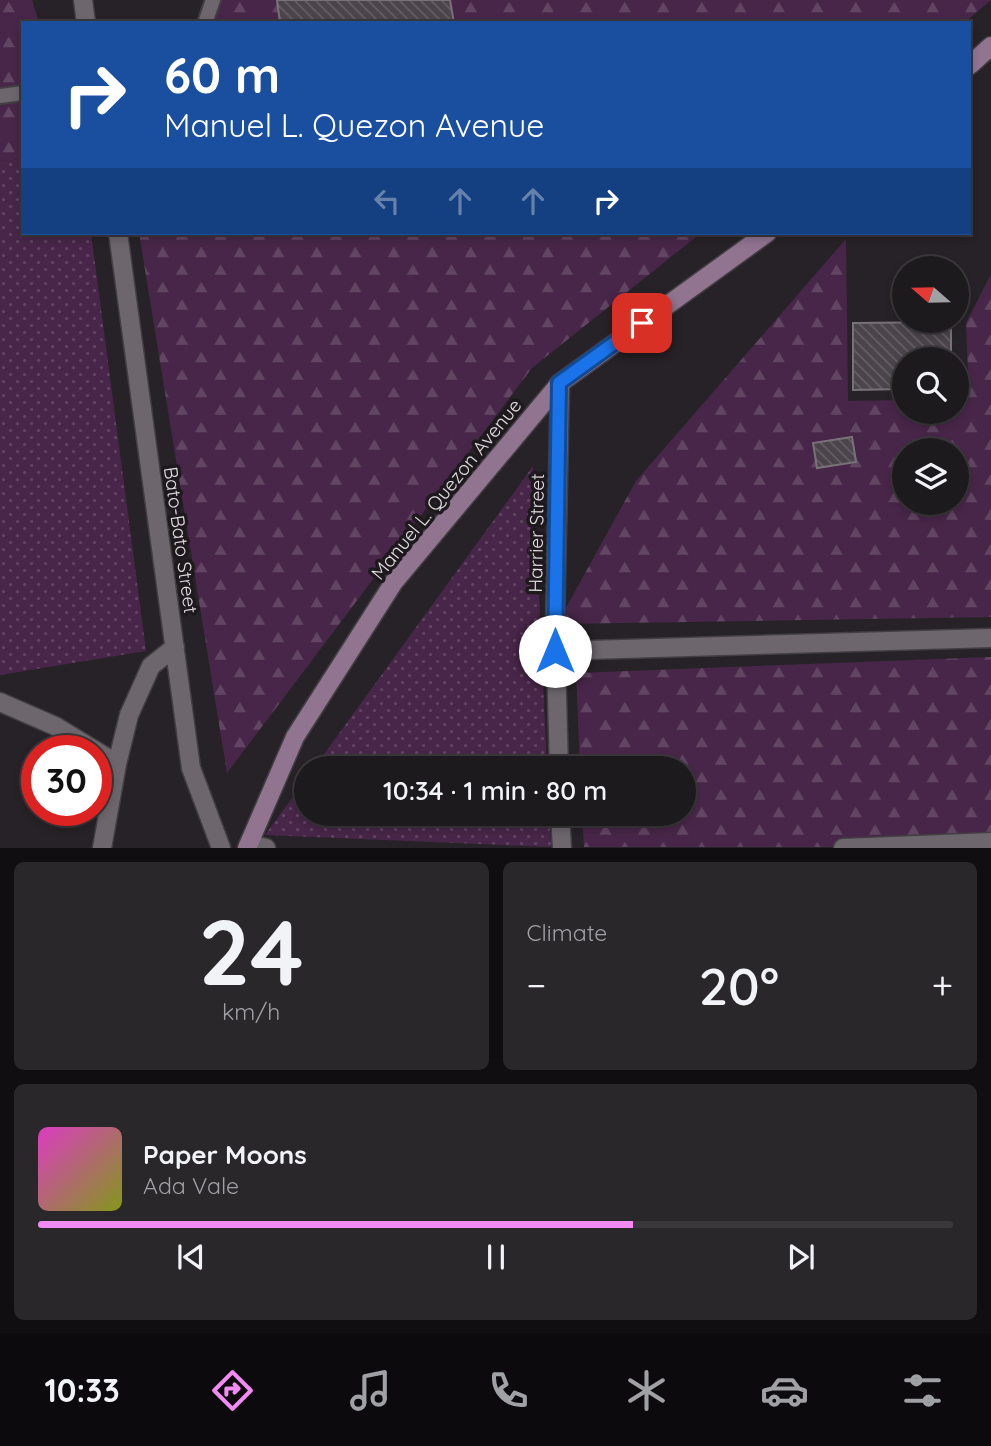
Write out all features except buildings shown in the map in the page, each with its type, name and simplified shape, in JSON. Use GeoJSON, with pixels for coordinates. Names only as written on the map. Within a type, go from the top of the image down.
{"type":"FeatureCollection","features":[{"type":"Feature","properties":{"kind":"street"},"geometry":{"type":"LineString","coordinates":[[83,0],[86,21]]}},
{"type":"Feature","properties":{"kind":"street"},"geometry":{"type":"LineString","coordinates":[[971,64],[991,46]]}},
{"type":"Feature","properties":{"kind":"street","name":"Bato-Bato Street"},"geometry":{"type":"LineString","coordinates":[[118,235],[191,768],[221,848]]}},
{"type":"Feature","properties":{"kind":"street","name":"Manuel L. Quezon Avenue"},"geometry":{"type":"LineString","coordinates":[[254,846],[295,737],[394,582],[559,383],[764,235]]}},
{"type":"Feature","properties":{"kind":"street","name":"Harrier Street"},"geometry":{"type":"LineString","coordinates":[[559,383],[555,651],[559,756]]}},
{"type":"Feature","properties":{"kind":"street"},"geometry":{"type":"LineString","coordinates":[[555,651],[991,638]]}},
{"type":"Feature","properties":{"kind":"street"},"geometry":{"type":"LineString","coordinates":[[102,848],[129,715],[151,666],[175,647]]}},
{"type":"Feature","properties":{"kind":"street"},"geometry":{"type":"LineString","coordinates":[[0,702],[70,735]]}},
{"type":"Feature","properties":{"kind":"street"},"geometry":{"type":"LineString","coordinates":[[112,761],[117,764]]}},
{"type":"Feature","properties":{"kind":"street"},"geometry":{"type":"LineString","coordinates":[[561,826],[562,848]]}},
{"type":"Feature","properties":{"kind":"street"},"geometry":{"type":"LineString","coordinates":[[843,848],[991,842]]}},
{"type":"Feature","properties":{"kind":"lane"},"geometry":{"type":"LineString","coordinates":[[206,21],[213,0]]}},
{"type":"Feature","properties":{"kind":"lane"},"geometry":{"type":"LineString","coordinates":[[0,96],[21,93]]}},
{"type":"Feature","properties":{"kind":"green space"},"geometry":{"type":"Polygon","coordinates":[[[0,0],[32,0],[38,21],[21,21],[21,159],[0,161],[0,0]]]}},
{"type":"Feature","properties":{"kind":"green space"},"geometry":{"type":"Polygon","coordinates":[[[221,0],[991,0],[966,21],[211,21],[221,0]]]}},
{"type":"Feature","properties":{"kind":"green space"},"geometry":{"type":"Polygon","coordinates":[[[21,159],[21,235],[91,235],[146,651],[0,675],[0,161],[21,159]]]}},
{"type":"Feature","properties":{"kind":"green space"},"geometry":{"type":"Polygon","coordinates":[[[139,235],[698,235],[532,368],[227,773],[139,235]]]}},
{"type":"Feature","properties":{"kind":"green space"},"geometry":{"type":"Polygon","coordinates":[[[846,239],[848,401],[892,400],[892,424],[969,424],[969,347],[966,333],[970,332],[970,315],[991,274],[991,617],[557,624],[636,481],[846,239]]]}},
{"type":"Feature","properties":{"kind":"green space"},"geometry":{"type":"Polygon","coordinates":[[[533,466],[546,756],[323,756],[533,466]]]}},
{"type":"Feature","properties":{"kind":"green space"},"geometry":{"type":"Polygon","coordinates":[[[991,657],[991,847],[584,847],[583,826],[696,826],[696,756],[579,756],[576,673],[991,657]]]}},
{"type":"Feature","properties":{"kind":"green space"},"geometry":{"type":"Polygon","coordinates":[[[294,795],[294,826],[550,826],[551,847],[265,835],[294,795]]]}},
{"type":"Feature","properties":{"kind":"route"},"geometry":{"type":"LineString","coordinates":[[555,651],[559,383],[642,323]]}}]}
